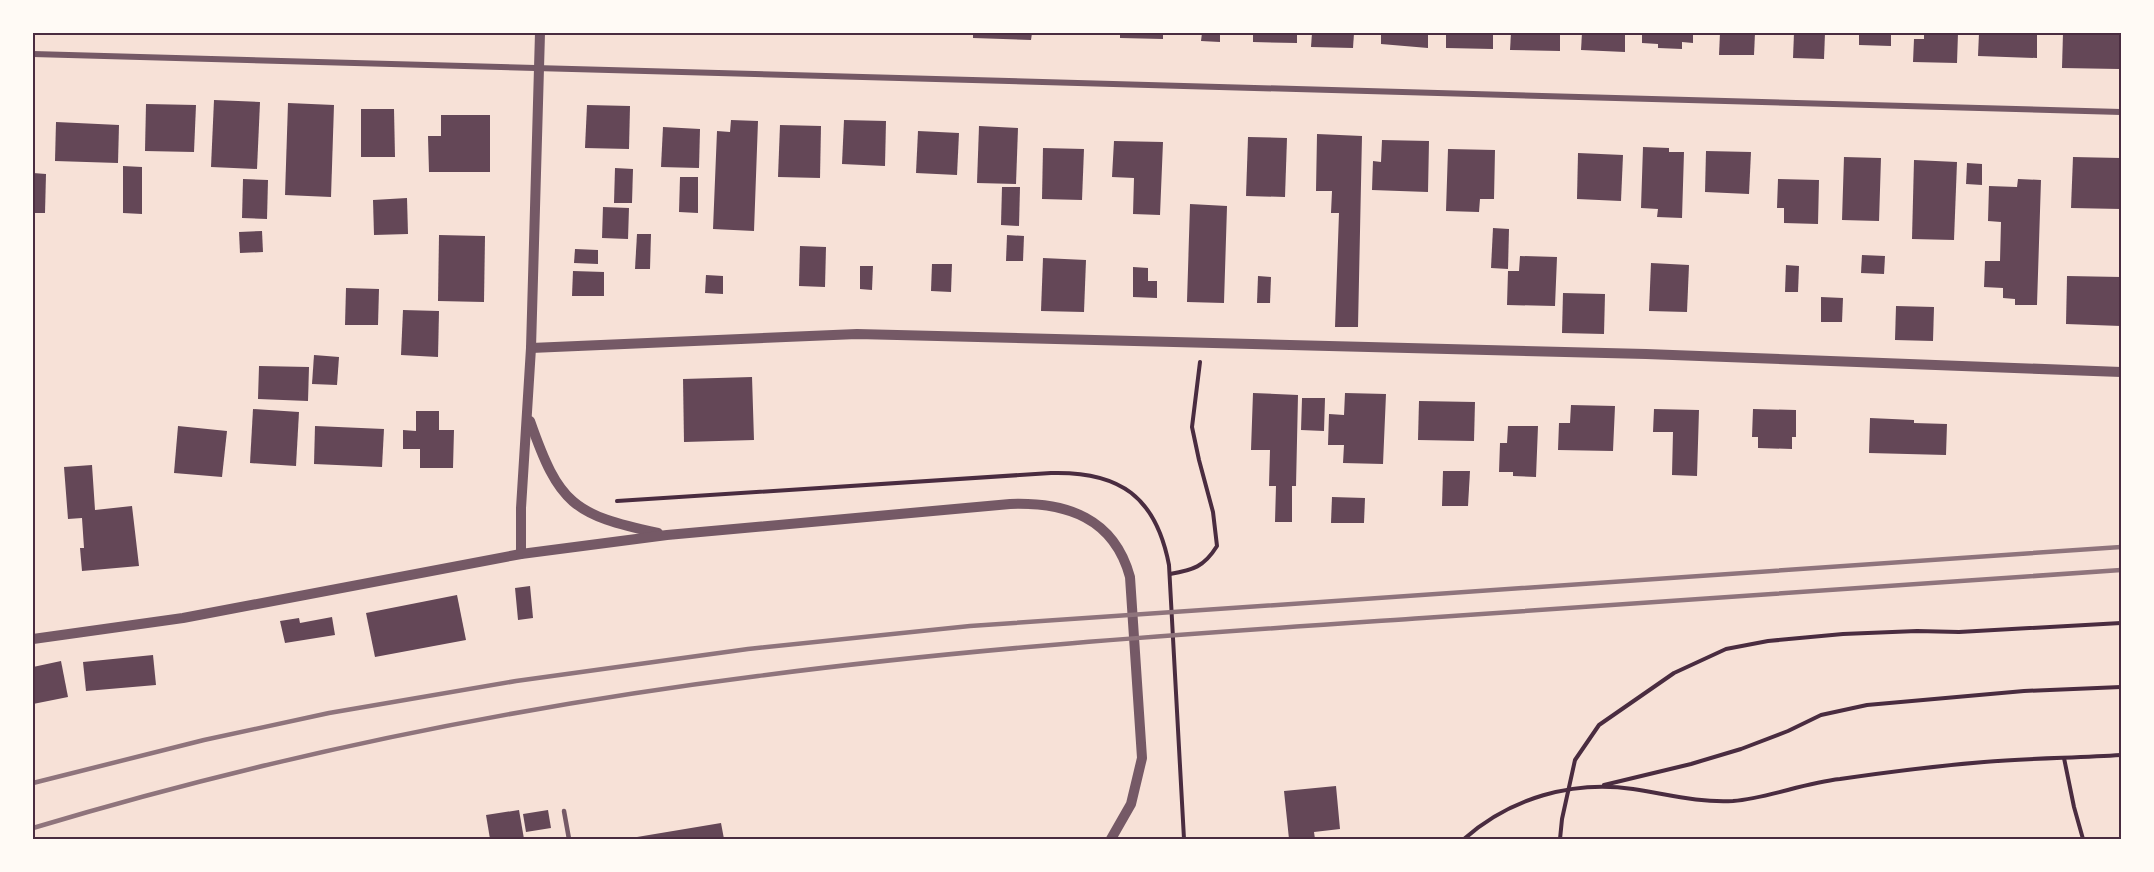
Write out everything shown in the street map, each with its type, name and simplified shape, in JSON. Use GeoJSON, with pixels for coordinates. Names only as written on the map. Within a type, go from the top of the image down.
{"type":"FeatureCollection","features":[{"type":"Feature","properties":{"kind":"street"},"geometry":{"type":"LineString","coordinates":[[521,554],[521,508],[531,348],[540,33]]}},
{"type":"Feature","properties":{"kind":"street"},"geometry":{"type":"LineString","coordinates":[[33,54],[2121,112]]}},
{"type":"Feature","properties":{"kind":"street"},"geometry":{"type":"LineString","coordinates":[[531,348],[857,334],[1646,354],[2121,372]]}},
{"type":"Feature","properties":{"kind":"street"},"geometry":{"type":"LineString","coordinates":[[528,415],[542,455],[555,480],[573,503],[589,514],[616,524],[667,535]]}},
{"type":"Feature","properties":{"kind":"street"},"geometry":{"type":"LineString","coordinates":[[33,639],[183,618],[521,554],[667,535],[1010,504],[1038,504],[1065,508],[1090,519],[1108,534],[1124,560],[1130,577],[1142,758],[1131,804],[1112,839]]}},
{"type":"Feature","properties":{"kind":"lane"},"geometry":{"type":"LineString","coordinates":[[564,811],[569,839]]}},
{"type":"Feature","properties":{"kind":"path"},"geometry":{"type":"LineString","coordinates":[[1170,574],[1197,567],[1209,559],[1217,546],[1213,512],[1192,427],[1200,360]]}},
{"type":"Feature","properties":{"kind":"path"},"geometry":{"type":"LineString","coordinates":[[573,503],[1067,472],[1096,476],[1131,491],[1150,511],[1161,532],[1170,574],[1184,839]]}},
{"type":"Feature","properties":{"kind":"path"},"geometry":{"type":"LineString","coordinates":[[1560,839],[1575,760],[1599,725],[1674,673],[1726,649],[1768,641],[1843,634],[1959,632],[2121,623]]}},
{"type":"Feature","properties":{"kind":"path"},"geometry":{"type":"LineString","coordinates":[[1464,839],[1490,819],[1541,795],[1600,786],[1721,755],[1788,731],[1821,715],[1867,705],[2024,691],[2121,687]]}},
{"type":"Feature","properties":{"kind":"path"},"geometry":{"type":"LineString","coordinates":[[1600,786],[1696,800],[1733,801],[1816,782],[1985,762],[2121,755]]}},
{"type":"Feature","properties":{"kind":"path"},"geometry":{"type":"LineString","coordinates":[[2064,758],[2083,839]]}},
{"type":"Feature","properties":{"kind":"building"},"geometry":{"type":"Polygon","coordinates":[[[973,33],[1032,33],[1031,40],[973,38],[973,33]]]}},
{"type":"Feature","properties":{"kind":"building"},"geometry":{"type":"Polygon","coordinates":[[[1120,33],[1163,33],[1163,39],[1120,38],[1120,33]]]}},
{"type":"Feature","properties":{"kind":"building"},"geometry":{"type":"Polygon","coordinates":[[[1202,33],[1220,33],[1220,42],[1201,41],[1202,33]]]}},
{"type":"Feature","properties":{"kind":"building"},"geometry":{"type":"Polygon","coordinates":[[[1253,33],[1297,33],[1297,43],[1253,42],[1253,33]]]}},
{"type":"Feature","properties":{"kind":"building"},"geometry":{"type":"Polygon","coordinates":[[[1312,33],[1354,33],[1353,48],[1311,47],[1312,33]]]}},
{"type":"Feature","properties":{"kind":"building"},"geometry":{"type":"Polygon","coordinates":[[[1381,33],[1428,33],[1428,48],[1381,44],[1381,33]]]}},
{"type":"Feature","properties":{"kind":"building"},"geometry":{"type":"Polygon","coordinates":[[[1446,33],[1493,33],[1493,49],[1446,48],[1446,33]]]}},
{"type":"Feature","properties":{"kind":"building"},"geometry":{"type":"Polygon","coordinates":[[[1511,33],[1560,33],[1560,51],[1510,50],[1511,33]]]}},
{"type":"Feature","properties":{"kind":"building"},"geometry":{"type":"Polygon","coordinates":[[[1582,33],[1625,33],[1625,52],[1581,50],[1582,33]]]}},
{"type":"Feature","properties":{"kind":"building"},"geometry":{"type":"Polygon","coordinates":[[[1642,33],[1693,33],[1693,43],[1682,42],[1682,49],[1658,48],[1658,44],[1642,43],[1642,33]]]}},
{"type":"Feature","properties":{"kind":"building"},"geometry":{"type":"Polygon","coordinates":[[[1720,33],[1755,33],[1754,55],[1719,55],[1720,33]]]}},
{"type":"Feature","properties":{"kind":"building"},"geometry":{"type":"Polygon","coordinates":[[[1794,33],[1825,33],[1824,59],[1793,58],[1794,33]]]}},
{"type":"Feature","properties":{"kind":"building"},"geometry":{"type":"Polygon","coordinates":[[[1859,33],[1891,33],[1891,46],[1859,45],[1859,33]]]}},
{"type":"Feature","properties":{"kind":"building"},"geometry":{"type":"Polygon","coordinates":[[[1924,33],[1958,33],[1957,63],[1913,62],[1914,39],[1924,39],[1924,33]]]}},
{"type":"Feature","properties":{"kind":"building"},"geometry":{"type":"Polygon","coordinates":[[[1979,33],[2037,33],[2037,58],[1978,56],[1979,33]]]}},
{"type":"Feature","properties":{"kind":"building"},"geometry":{"type":"Polygon","coordinates":[[[2063,33],[2120,33],[2119,69],[2062,68],[2063,33]]]}},
{"type":"Feature","properties":{"kind":"building"},"geometry":{"type":"Polygon","coordinates":[[[214,100],[260,102],[257,169],[211,167],[214,100]]]}},
{"type":"Feature","properties":{"kind":"building"},"geometry":{"type":"Polygon","coordinates":[[[288,103],[334,105],[331,197],[285,195],[288,103]]]}},
{"type":"Feature","properties":{"kind":"building"},"geometry":{"type":"Polygon","coordinates":[[[146,104],[196,105],[194,152],[145,151],[146,104]]]}},
{"type":"Feature","properties":{"kind":"building"},"geometry":{"type":"Polygon","coordinates":[[[587,105],[630,106],[629,149],[585,148],[587,105]]]}},
{"type":"Feature","properties":{"kind":"building"},"geometry":{"type":"Polygon","coordinates":[[[361,109],[394,109],[395,157],[361,157],[361,109]]]}},
{"type":"Feature","properties":{"kind":"building"},"geometry":{"type":"Polygon","coordinates":[[[441,115],[490,115],[490,172],[429,172],[428,136],[441,136],[441,115]]]}},
{"type":"Feature","properties":{"kind":"building"},"geometry":{"type":"Polygon","coordinates":[[[731,120],[758,121],[754,231],[713,229],[717,131],[730,132],[731,120]]]}},
{"type":"Feature","properties":{"kind":"building"},"geometry":{"type":"Polygon","coordinates":[[[844,120],[886,121],[885,166],[842,164],[844,120]]]}},
{"type":"Feature","properties":{"kind":"building"},"geometry":{"type":"Polygon","coordinates":[[[56,122],[119,125],[118,163],[55,161],[56,122]]]}},
{"type":"Feature","properties":{"kind":"building"},"geometry":{"type":"Polygon","coordinates":[[[780,125],[821,126],[820,178],[778,177],[780,125]]]}},
{"type":"Feature","properties":{"kind":"building"},"geometry":{"type":"Polygon","coordinates":[[[979,126],[1018,128],[1016,184],[977,183],[979,126]]]}},
{"type":"Feature","properties":{"kind":"building"},"geometry":{"type":"Polygon","coordinates":[[[663,127],[700,129],[699,168],[661,167],[663,127]]]}},
{"type":"Feature","properties":{"kind":"building"},"geometry":{"type":"Polygon","coordinates":[[[918,131],[959,133],[957,175],[916,173],[918,131]]]}},
{"type":"Feature","properties":{"kind":"building"},"geometry":{"type":"Polygon","coordinates":[[[1317,134],[1362,136],[1358,327],[1335,327],[1339,213],[1331,213],[1332,191],[1316,191],[1317,134]]]}},
{"type":"Feature","properties":{"kind":"building"},"geometry":{"type":"Polygon","coordinates":[[[1248,137],[1287,138],[1285,197],[1246,196],[1248,137]]]}},
{"type":"Feature","properties":{"kind":"building"},"geometry":{"type":"Polygon","coordinates":[[[1382,140],[1429,141],[1428,192],[1372,190],[1373,161],[1381,162],[1382,140]]]}},
{"type":"Feature","properties":{"kind":"building"},"geometry":{"type":"Polygon","coordinates":[[[1114,141],[1163,142],[1160,215],[1133,214],[1134,178],[1112,177],[1114,141]]]}},
{"type":"Feature","properties":{"kind":"building"},"geometry":{"type":"Polygon","coordinates":[[[1643,147],[1669,148],[1669,152],[1684,152],[1682,218],[1657,217],[1658,209],[1641,208],[1643,147]]]}},
{"type":"Feature","properties":{"kind":"building"},"geometry":{"type":"Polygon","coordinates":[[[1043,148],[1084,149],[1082,200],[1042,199],[1043,148]]]}},
{"type":"Feature","properties":{"kind":"building"},"geometry":{"type":"Polygon","coordinates":[[[1448,149],[1495,150],[1494,199],[1480,199],[1479,212],[1446,211],[1448,149]]]}},
{"type":"Feature","properties":{"kind":"building"},"geometry":{"type":"Polygon","coordinates":[[[1706,151],[1751,152],[1749,194],[1705,192],[1706,151]]]}},
{"type":"Feature","properties":{"kind":"building"},"geometry":{"type":"Polygon","coordinates":[[[1578,153],[1623,155],[1621,201],[1577,199],[1578,153]]]}},
{"type":"Feature","properties":{"kind":"building"},"geometry":{"type":"Polygon","coordinates":[[[1844,157],[1881,158],[1879,221],[1842,220],[1844,157]]]}},
{"type":"Feature","properties":{"kind":"building"},"geometry":{"type":"Polygon","coordinates":[[[2073,157],[2121,158],[2121,209],[2071,208],[2073,157]]]}},
{"type":"Feature","properties":{"kind":"building"},"geometry":{"type":"Polygon","coordinates":[[[1914,160],[1957,162],[1954,240],[1912,239],[1914,160]]]}},
{"type":"Feature","properties":{"kind":"building"},"geometry":{"type":"Polygon","coordinates":[[[1967,163],[1982,164],[1982,185],[1966,184],[1967,163]]]}},
{"type":"Feature","properties":{"kind":"building"},"geometry":{"type":"Polygon","coordinates":[[[123,166],[142,167],[142,214],[123,213],[123,166]]]}},
{"type":"Feature","properties":{"kind":"building"},"geometry":{"type":"Polygon","coordinates":[[[615,168],[633,169],[632,203],[614,203],[615,168]]]}},
{"type":"Feature","properties":{"kind":"building"},"geometry":{"type":"Polygon","coordinates":[[[33,173],[46,174],[45,213],[33,213],[33,173]]]}},
{"type":"Feature","properties":{"kind":"building"},"geometry":{"type":"Polygon","coordinates":[[[680,177],[698,177],[698,213],[679,212],[680,177]]]}},
{"type":"Feature","properties":{"kind":"building"},"geometry":{"type":"Polygon","coordinates":[[[243,179],[268,180],[267,219],[242,218],[243,179]]]}},
{"type":"Feature","properties":{"kind":"building"},"geometry":{"type":"Polygon","coordinates":[[[1778,179],[1819,180],[1818,224],[1784,223],[1784,208],[1777,208],[1778,179]]]}},
{"type":"Feature","properties":{"kind":"building"},"geometry":{"type":"Polygon","coordinates":[[[2018,179],[2041,180],[2037,305],[2015,305],[2015,299],[2003,298],[2003,288],[1984,287],[1985,261],[2000,261],[2001,222],[1988,221],[1989,186],[2017,187],[2018,179]]]}},
{"type":"Feature","properties":{"kind":"building"},"geometry":{"type":"Polygon","coordinates":[[[1002,187],[1020,187],[1019,226],[1001,225],[1002,187]]]}},
{"type":"Feature","properties":{"kind":"building"},"geometry":{"type":"Polygon","coordinates":[[[407,198],[408,234],[374,235],[373,200],[407,198]]]}},
{"type":"Feature","properties":{"kind":"building"},"geometry":{"type":"Polygon","coordinates":[[[1190,204],[1227,206],[1224,303],[1187,302],[1190,204]]]}},
{"type":"Feature","properties":{"kind":"building"},"geometry":{"type":"Polygon","coordinates":[[[603,207],[629,208],[628,239],[602,238],[603,207]]]}},
{"type":"Feature","properties":{"kind":"building"},"geometry":{"type":"Polygon","coordinates":[[[1493,228],[1509,229],[1508,269],[1491,268],[1493,228]]]}},
{"type":"Feature","properties":{"kind":"building"},"geometry":{"type":"Polygon","coordinates":[[[262,231],[263,252],[240,253],[239,232],[262,231]]]}},
{"type":"Feature","properties":{"kind":"building"},"geometry":{"type":"Polygon","coordinates":[[[637,234],[651,234],[650,269],[635,269],[637,234]]]}},
{"type":"Feature","properties":{"kind":"building"},"geometry":{"type":"Polygon","coordinates":[[[439,235],[485,236],[484,302],[438,301],[439,235]]]}},
{"type":"Feature","properties":{"kind":"building"},"geometry":{"type":"Polygon","coordinates":[[[1007,235],[1024,236],[1023,261],[1006,261],[1007,235]]]}},
{"type":"Feature","properties":{"kind":"building"},"geometry":{"type":"Polygon","coordinates":[[[800,246],[826,247],[825,287],[799,286],[800,246]]]}},
{"type":"Feature","properties":{"kind":"building"},"geometry":{"type":"Polygon","coordinates":[[[575,249],[598,250],[598,264],[574,263],[575,249]]]}},
{"type":"Feature","properties":{"kind":"building"},"geometry":{"type":"Polygon","coordinates":[[[1862,255],[1885,256],[1884,274],[1861,273],[1862,255]]]}},
{"type":"Feature","properties":{"kind":"building"},"geometry":{"type":"Polygon","coordinates":[[[1520,256],[1557,257],[1555,306],[1507,305],[1508,271],[1519,271],[1520,256]]]}},
{"type":"Feature","properties":{"kind":"building"},"geometry":{"type":"Polygon","coordinates":[[[1043,258],[1086,260],[1084,312],[1041,311],[1043,258]]]}},
{"type":"Feature","properties":{"kind":"building"},"geometry":{"type":"Polygon","coordinates":[[[1651,263],[1689,265],[1687,312],[1649,311],[1651,263]]]}},
{"type":"Feature","properties":{"kind":"building"},"geometry":{"type":"Polygon","coordinates":[[[932,264],[952,264],[951,292],[931,291],[932,264]]]}},
{"type":"Feature","properties":{"kind":"building"},"geometry":{"type":"Polygon","coordinates":[[[1786,265],[1799,266],[1798,292],[1785,292],[1786,265]]]}},
{"type":"Feature","properties":{"kind":"building"},"geometry":{"type":"Polygon","coordinates":[[[860,266],[873,266],[872,290],[860,289],[860,266]]]}},
{"type":"Feature","properties":{"kind":"building"},"geometry":{"type":"Polygon","coordinates":[[[1133,267],[1148,268],[1148,281],[1157,281],[1157,298],[1133,297],[1133,267]]]}},
{"type":"Feature","properties":{"kind":"building"},"geometry":{"type":"Polygon","coordinates":[[[573,271],[604,272],[604,296],[572,296],[573,271]]]}},
{"type":"Feature","properties":{"kind":"building"},"geometry":{"type":"Polygon","coordinates":[[[706,275],[723,276],[723,294],[705,293],[706,275]]]}},
{"type":"Feature","properties":{"kind":"building"},"geometry":{"type":"Polygon","coordinates":[[[1258,276],[1271,277],[1270,303],[1257,303],[1258,276]]]}},
{"type":"Feature","properties":{"kind":"building"},"geometry":{"type":"Polygon","coordinates":[[[2067,276],[2121,277],[2121,326],[2066,324],[2067,276]]]}},
{"type":"Feature","properties":{"kind":"building"},"geometry":{"type":"Polygon","coordinates":[[[346,288],[379,289],[378,325],[345,325],[346,288]]]}},
{"type":"Feature","properties":{"kind":"building"},"geometry":{"type":"Polygon","coordinates":[[[1563,293],[1605,294],[1604,334],[1562,333],[1563,293]]]}},
{"type":"Feature","properties":{"kind":"building"},"geometry":{"type":"Polygon","coordinates":[[[1821,297],[1843,298],[1842,322],[1821,322],[1821,297]]]}},
{"type":"Feature","properties":{"kind":"building"},"geometry":{"type":"Polygon","coordinates":[[[1896,306],[1934,307],[1933,341],[1895,340],[1896,306]]]}},
{"type":"Feature","properties":{"kind":"building"},"geometry":{"type":"Polygon","coordinates":[[[403,310],[439,311],[438,357],[401,355],[403,310]]]}},
{"type":"Feature","properties":{"kind":"building"},"geometry":{"type":"Polygon","coordinates":[[[314,355],[339,357],[337,385],[312,384],[314,355]]]}},
{"type":"Feature","properties":{"kind":"building"},"geometry":{"type":"Polygon","coordinates":[[[259,366],[309,367],[308,401],[258,399],[259,366]]]}},
{"type":"Feature","properties":{"kind":"building"},"geometry":{"type":"Polygon","coordinates":[[[752,377],[754,440],[684,442],[683,379],[752,377]]]}},
{"type":"Feature","properties":{"kind":"building"},"geometry":{"type":"Polygon","coordinates":[[[1253,393],[1298,395],[1296,486],[1292,486],[1292,522],[1275,522],[1276,486],[1269,486],[1270,450],[1251,450],[1253,393]]]}},
{"type":"Feature","properties":{"kind":"building"},"geometry":{"type":"Polygon","coordinates":[[[1345,393],[1386,394],[1383,464],[1343,463],[1344,445],[1328,445],[1329,414],[1344,415],[1345,393]]]}},
{"type":"Feature","properties":{"kind":"building"},"geometry":{"type":"Polygon","coordinates":[[[1302,398],[1325,398],[1324,431],[1301,430],[1302,398]]]}},
{"type":"Feature","properties":{"kind":"building"},"geometry":{"type":"Polygon","coordinates":[[[1419,401],[1475,402],[1474,441],[1418,440],[1419,401]]]}},
{"type":"Feature","properties":{"kind":"building"},"geometry":{"type":"Polygon","coordinates":[[[1571,405],[1615,406],[1613,451],[1558,450],[1559,423],[1570,423],[1571,405]]]}},
{"type":"Feature","properties":{"kind":"building"},"geometry":{"type":"Polygon","coordinates":[[[253,409],[299,412],[296,466],[250,463],[253,409]]]}},
{"type":"Feature","properties":{"kind":"building"},"geometry":{"type":"Polygon","coordinates":[[[1654,409],[1699,410],[1697,476],[1672,475],[1673,432],[1653,432],[1654,409]]]}},
{"type":"Feature","properties":{"kind":"building"},"geometry":{"type":"Polygon","coordinates":[[[1753,409],[1796,410],[1796,437],[1792,437],[1792,449],[1758,448],[1758,437],[1752,437],[1753,409]]]}},
{"type":"Feature","properties":{"kind":"building"},"geometry":{"type":"Polygon","coordinates":[[[416,411],[439,411],[439,430],[454,430],[453,468],[420,468],[420,449],[403,449],[403,430],[416,431],[416,411]]]}},
{"type":"Feature","properties":{"kind":"building"},"geometry":{"type":"Polygon","coordinates":[[[1870,418],[1947,424],[1946,455],[1869,453],[1870,418]]]}},
{"type":"Feature","properties":{"kind":"building"},"geometry":{"type":"Polygon","coordinates":[[[178,426],[227,431],[222,477],[174,473],[178,426]]]}},
{"type":"Feature","properties":{"kind":"building"},"geometry":{"type":"Polygon","coordinates":[[[315,426],[384,429],[382,467],[314,464],[315,426]]]}},
{"type":"Feature","properties":{"kind":"building"},"geometry":{"type":"Polygon","coordinates":[[[1508,426],[1538,426],[1536,477],[1513,476],[1513,472],[1499,472],[1500,443],[1507,443],[1508,426]]]}},
{"type":"Feature","properties":{"kind":"building"},"geometry":{"type":"Polygon","coordinates":[[[92,465],[95,510],[132,506],[139,566],[82,571],[80,548],[84,548],[82,518],[68,519],[64,467],[92,465]]]}},
{"type":"Feature","properties":{"kind":"building"},"geometry":{"type":"Polygon","coordinates":[[[1443,471],[1470,471],[1468,506],[1442,506],[1443,471]]]}},
{"type":"Feature","properties":{"kind":"building"},"geometry":{"type":"Polygon","coordinates":[[[1332,497],[1365,498],[1364,523],[1331,523],[1332,497]]]}},
{"type":"Feature","properties":{"kind":"building"},"geometry":{"type":"Polygon","coordinates":[[[530,586],[533,618],[518,620],[515,588],[530,586]]]}},
{"type":"Feature","properties":{"kind":"building"},"geometry":{"type":"Polygon","coordinates":[[[457,595],[466,640],[375,657],[366,613],[457,595]]]}},
{"type":"Feature","properties":{"kind":"building"},"geometry":{"type":"Polygon","coordinates":[[[332,617],[335,635],[285,643],[280,621],[299,618],[300,623],[332,617]]]}},
{"type":"Feature","properties":{"kind":"building"},"geometry":{"type":"Polygon","coordinates":[[[153,655],[156,685],[86,691],[83,662],[153,655]]]}},
{"type":"Feature","properties":{"kind":"building"},"geometry":{"type":"Polygon","coordinates":[[[61,661],[68,697],[33,704],[33,667],[61,661]]]}},
{"type":"Feature","properties":{"kind":"building"},"geometry":{"type":"Polygon","coordinates":[[[1336,786],[1340,829],[1314,832],[1315,839],[1289,839],[1284,791],[1336,786]]]}},
{"type":"Feature","properties":{"kind":"building"},"geometry":{"type":"Polygon","coordinates":[[[519,810],[524,839],[490,839],[486,815],[519,810]]]}},
{"type":"Feature","properties":{"kind":"building"},"geometry":{"type":"Polygon","coordinates":[[[548,810],[551,828],[526,832],[523,814],[548,810]]]}},
{"type":"Feature","properties":{"kind":"building"},"geometry":{"type":"Polygon","coordinates":[[[721,823],[724,839],[631,839],[631,838],[721,823]]]}},
{"type":"Feature","properties":{"kind":"railway"},"geometry":{"type":"LineString","coordinates":[[33,783],[204,740],[329,713],[516,681],[748,649],[970,626],[2121,547]]}},
{"type":"Feature","properties":{"kind":"railway"},"geometry":{"type":"LineString","coordinates":[[33,828],[211,779],[392,737],[575,703],[758,676],[924,657],[1257,629],[2121,570]]}}]}
